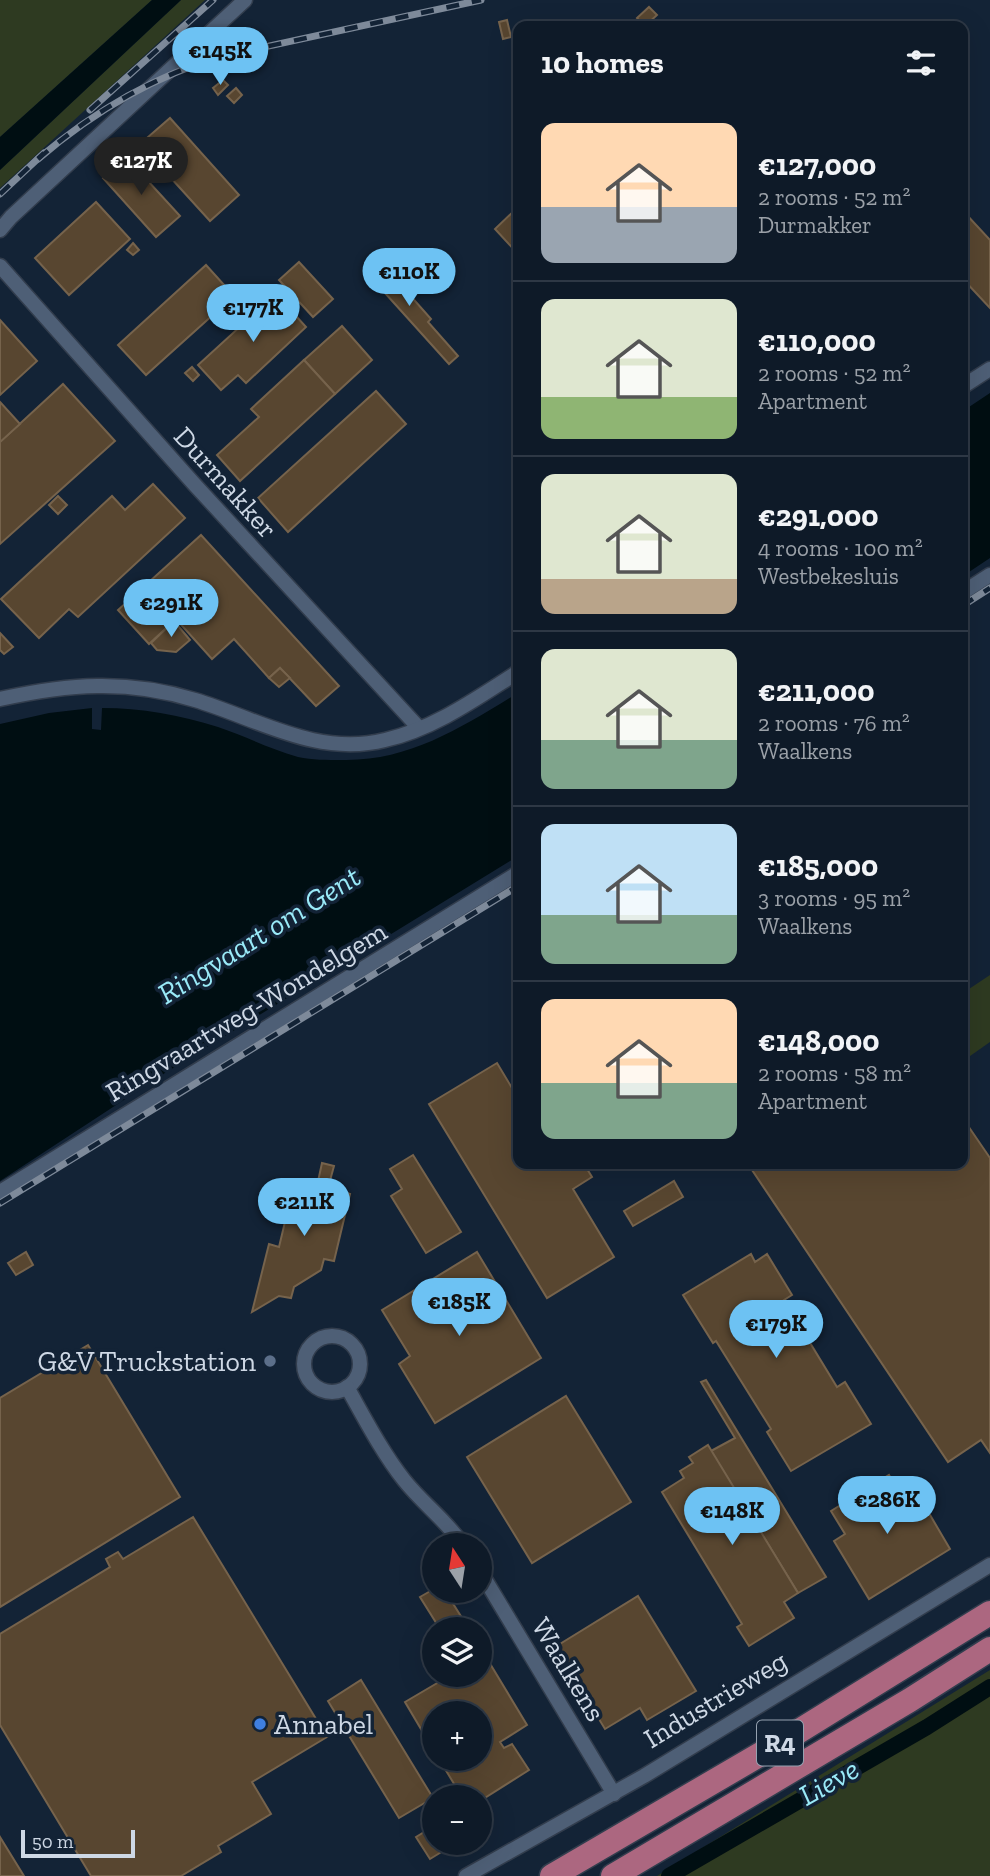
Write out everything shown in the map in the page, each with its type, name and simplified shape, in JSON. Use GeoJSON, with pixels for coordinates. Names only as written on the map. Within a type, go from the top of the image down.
{"type":"FeatureCollection","features":[{"type":"Feature","properties":{"kind":"highway","name":"R4"},"geometry":{"type":"LineString","coordinates":[[552,1876],[783,1741],[990,1613]]}},
{"type":"Feature","properties":{"kind":"highway","name":"R4"},"geometry":{"type":"LineString","coordinates":[[613,1876],[898,1707],[990,1649]]}},
{"type":"Feature","properties":{"kind":"street"},"geometry":{"type":"LineString","coordinates":[[0,230],[20,208],[245,0]]}},
{"type":"Feature","properties":{"kind":"street","name":"Durmakker"},"geometry":{"type":"LineString","coordinates":[[0,266],[195,485],[419,728]]}},
{"type":"Feature","properties":{"kind":"street"},"geometry":{"type":"LineString","coordinates":[[968,383],[990,369]]}},
{"type":"Feature","properties":{"kind":"street"},"geometry":{"type":"LineString","coordinates":[[968,589],[990,575]]}},
{"type":"Feature","properties":{"kind":"street"},"geometry":{"type":"LineString","coordinates":[[0,699],[72,686],[113,685],[149,689],[195,699],[295,737],[317,742],[356,744],[385,740],[450,715],[513,675]]}},
{"type":"Feature","properties":{"kind":"street","name":"Ringvaartweg-Wondelgem"},"geometry":{"type":"LineString","coordinates":[[0,1192],[513,876]]}},
{"type":"Feature","properties":{"kind":"street"},"geometry":{"type":"LineString","coordinates":[[323,1338],[341,1338],[356,1349],[360,1367],[357,1377],[347,1387],[326,1392],[310,1383],[303,1366],[304,1357],[314,1342],[323,1338]]}},
{"type":"Feature","properties":{"kind":"street"},"geometry":{"type":"LineString","coordinates":[[347,1387],[405,1481],[455,1533]]}},
{"type":"Feature","properties":{"kind":"street","name":"Industrieweg"},"geometry":{"type":"LineString","coordinates":[[466,1876],[614,1794],[990,1565]]}},
{"type":"Feature","properties":{"kind":"street","name":"Waalkens"},"geometry":{"type":"LineString","coordinates":[[492,1591],[614,1794]]}},
{"type":"Feature","properties":{"kind":"green space"},"geometry":{"type":"Polygon","coordinates":[[[0,0],[152,0],[0,137],[0,0]]]}},
{"type":"Feature","properties":{"kind":"green space"},"geometry":{"type":"Polygon","coordinates":[[[181,0],[205,0],[0,188],[0,170],[181,0]]]}},
{"type":"Feature","properties":{"kind":"green space"},"geometry":{"type":"Polygon","coordinates":[[[990,975],[990,1042],[968,1057],[968,990],[990,975]]]}},
{"type":"Feature","properties":{"kind":"green space"},"geometry":{"type":"Polygon","coordinates":[[[990,1670],[990,1876],[657,1876],[990,1670]]]}},
{"type":"Feature","properties":{"kind":"water"},"geometry":{"type":"Polygon","coordinates":[[[152,0],[181,0],[0,170],[0,137],[152,0]]]}},
{"type":"Feature","properties":{"kind":"water"},"geometry":{"type":"Polygon","coordinates":[[[990,393],[990,558],[968,573],[968,408],[990,393]]]}},
{"type":"Feature","properties":{"kind":"water","name":"Ringvaart om Gent"},"geometry":{"type":"Polygon","coordinates":[[[513,696],[513,859],[165,1073],[0,1181],[0,724],[49,713],[92,708],[92,729],[101,730],[102,708],[131,709],[204,723],[298,757],[325,760],[366,759],[412,749],[476,718],[513,696]]]}},
{"type":"Feature","properties":{"kind":"building"},"geometry":{"type":"Polygon","coordinates":[[[649,7],[657,15],[650,21],[640,21],[637,18],[649,7]]]}},
{"type":"Feature","properties":{"kind":"building"},"geometry":{"type":"Polygon","coordinates":[[[507,20],[511,37],[503,39],[499,22],[507,20]]]}},
{"type":"Feature","properties":{"kind":"building"},"geometry":{"type":"Polygon","coordinates":[[[223,80],[228,85],[218,95],[213,88],[223,80]]]}},
{"type":"Feature","properties":{"kind":"building"},"geometry":{"type":"Polygon","coordinates":[[[236,88],[242,95],[234,103],[227,96],[236,88]]]}},
{"type":"Feature","properties":{"kind":"building"},"geometry":{"type":"Polygon","coordinates":[[[170,118],[239,195],[210,221],[140,144],[170,118]]]}},
{"type":"Feature","properties":{"kind":"building"},"geometry":{"type":"Polygon","coordinates":[[[126,157],[180,216],[156,237],[103,178],[126,157]]]}},
{"type":"Feature","properties":{"kind":"building"},"geometry":{"type":"Polygon","coordinates":[[[96,202],[130,239],[69,295],[35,258],[96,202]]]}},
{"type":"Feature","properties":{"kind":"building"},"geometry":{"type":"Polygon","coordinates":[[[513,212],[513,249],[495,229],[513,212]]]}},
{"type":"Feature","properties":{"kind":"building"},"geometry":{"type":"Polygon","coordinates":[[[968,216],[990,240],[990,308],[968,284],[968,216]]]}},
{"type":"Feature","properties":{"kind":"building"},"geometry":{"type":"Polygon","coordinates":[[[133,243],[139,250],[133,255],[127,250],[133,243]]]}},
{"type":"Feature","properties":{"kind":"building"},"geometry":{"type":"Polygon","coordinates":[[[377,259],[384,267],[390,267],[397,273],[400,284],[431,319],[428,322],[458,356],[449,364],[367,273],[377,259]]]}},
{"type":"Feature","properties":{"kind":"building"},"geometry":{"type":"Polygon","coordinates":[[[299,262],[333,299],[313,317],[279,280],[299,262]]]}},
{"type":"Feature","properties":{"kind":"building"},"geometry":{"type":"Polygon","coordinates":[[[206,265],[234,296],[146,375],[118,345],[206,265]]]}},
{"type":"Feature","properties":{"kind":"building"},"geometry":{"type":"Polygon","coordinates":[[[276,294],[306,327],[246,383],[238,375],[221,390],[198,365],[276,294]]]}},
{"type":"Feature","properties":{"kind":"building"},"geometry":{"type":"Polygon","coordinates":[[[0,320],[37,361],[0,395],[0,320]]]}},
{"type":"Feature","properties":{"kind":"building"},"geometry":{"type":"Polygon","coordinates":[[[342,326],[372,360],[335,394],[304,360],[342,326]]]}},
{"type":"Feature","properties":{"kind":"building"},"geometry":{"type":"Polygon","coordinates":[[[304,360],[335,394],[240,481],[217,455],[259,417],[251,409],[304,360]]]}},
{"type":"Feature","properties":{"kind":"building"},"geometry":{"type":"Polygon","coordinates":[[[192,367],[199,375],[193,381],[185,373],[192,367]]]}},
{"type":"Feature","properties":{"kind":"building"},"geometry":{"type":"Polygon","coordinates":[[[63,384],[115,441],[0,544],[0,442],[63,384]]]}},
{"type":"Feature","properties":{"kind":"building"},"geometry":{"type":"Polygon","coordinates":[[[376,391],[406,424],[288,532],[258,498],[376,391]]]}},
{"type":"Feature","properties":{"kind":"building"},"geometry":{"type":"Polygon","coordinates":[[[0,402],[20,424],[0,442],[0,402]]]}},
{"type":"Feature","properties":{"kind":"building"},"geometry":{"type":"Polygon","coordinates":[[[153,484],[185,518],[78,617],[69,609],[39,638],[1,599],[112,496],[125,510],[153,484]]]}},
{"type":"Feature","properties":{"kind":"building"},"geometry":{"type":"Polygon","coordinates":[[[58,496],[67,505],[58,514],[49,505],[58,496]]]}},
{"type":"Feature","properties":{"kind":"building"},"geometry":{"type":"Polygon","coordinates":[[[201,535],[339,686],[316,706],[280,668],[269,678],[234,639],[212,659],[176,619],[149,644],[118,610],[201,535]]]}},
{"type":"Feature","properties":{"kind":"building"},"geometry":{"type":"Polygon","coordinates":[[[174,621],[190,640],[176,652],[157,650],[151,643],[174,621]]]}},
{"type":"Feature","properties":{"kind":"building"},"geometry":{"type":"Polygon","coordinates":[[[0,633],[13,647],[4,654],[0,650],[0,633]]]}},
{"type":"Feature","properties":{"kind":"building"},"geometry":{"type":"Polygon","coordinates":[[[280,668],[290,678],[279,687],[269,678],[280,668]]]}},
{"type":"Feature","properties":{"kind":"building"},"geometry":{"type":"Polygon","coordinates":[[[497,1063],[513,1090],[513,1169],[587,1169],[592,1177],[573,1189],[614,1257],[547,1298],[429,1104],[497,1063]]]}},
{"type":"Feature","properties":{"kind":"building"},"geometry":{"type":"Polygon","coordinates":[[[968,1126],[990,1158],[990,1453],[981,1440],[948,1462],[751,1169],[968,1169],[968,1126]]]}},
{"type":"Feature","properties":{"kind":"building"},"geometry":{"type":"Polygon","coordinates":[[[413,1155],[461,1232],[426,1253],[391,1196],[402,1189],[390,1169],[413,1155]]]}},
{"type":"Feature","properties":{"kind":"building"},"geometry":{"type":"Polygon","coordinates":[[[322,1163],[334,1166],[328,1188],[350,1194],[334,1261],[324,1259],[321,1270],[294,1287],[291,1298],[279,1296],[252,1312],[269,1244],[279,1247],[295,1180],[317,1186],[322,1163]]]}},
{"type":"Feature","properties":{"kind":"building"},"geometry":{"type":"Polygon","coordinates":[[[674,1181],[683,1197],[633,1226],[624,1211],[674,1181]]]}},
{"type":"Feature","properties":{"kind":"building"},"geometry":{"type":"Polygon","coordinates":[[[26,1252],[33,1265],[16,1275],[8,1263],[26,1252]]]}},
{"type":"Feature","properties":{"kind":"building"},"geometry":{"type":"Polygon","coordinates":[[[477,1252],[541,1358],[435,1423],[399,1364],[410,1356],[382,1310],[477,1252]]]}},
{"type":"Feature","properties":{"kind":"building"},"geometry":{"type":"Polygon","coordinates":[[[751,1254],[755,1262],[767,1254],[792,1295],[784,1300],[837,1387],[845,1382],[871,1424],[791,1471],[767,1432],[771,1429],[716,1341],[713,1343],[683,1295],[751,1254]]]}},
{"type":"Feature","properties":{"kind":"building"},"geometry":{"type":"Polygon","coordinates":[[[88,1345],[180,1497],[0,1607],[0,1398],[88,1345]]]}},
{"type":"Feature","properties":{"kind":"building"},"geometry":{"type":"Polygon","coordinates":[[[706,1380],[826,1577],[798,1593],[711,1451],[735,1438],[701,1382],[706,1380]]]}},
{"type":"Feature","properties":{"kind":"building"},"geometry":{"type":"Polygon","coordinates":[[[566,1396],[631,1502],[532,1563],[467,1457],[566,1396]]]}},
{"type":"Feature","properties":{"kind":"building"},"geometry":{"type":"Polygon","coordinates":[[[708,1445],[798,1593],[784,1602],[794,1618],[749,1646],[737,1627],[742,1624],[662,1492],[684,1478],[680,1471],[693,1463],[689,1457],[708,1445]]]}},
{"type":"Feature","properties":{"kind":"building"},"geometry":{"type":"Polygon","coordinates":[[[889,1475],[903,1499],[916,1491],[950,1549],[869,1599],[834,1541],[845,1534],[831,1511],[889,1475]]]}},
{"type":"Feature","properties":{"kind":"building"},"geometry":{"type":"Polygon","coordinates":[[[193,1517],[327,1737],[252,1782],[271,1814],[218,1846],[221,1852],[181,1876],[91,1876],[0,1725],[0,1634],[110,1567],[106,1559],[118,1552],[123,1559],[193,1517]]]}},
{"type":"Feature","properties":{"kind":"building"},"geometry":{"type":"Polygon","coordinates":[[[638,1596],[696,1691],[647,1720],[640,1708],[605,1729],[555,1647],[638,1596]]]}},
{"type":"Feature","properties":{"kind":"building"},"geometry":{"type":"Polygon","coordinates":[[[424,1603],[453,1603],[461,1617],[432,1617],[424,1603]]]}},
{"type":"Feature","properties":{"kind":"building"},"geometry":{"type":"Polygon","coordinates":[[[492,1667],[527,1725],[500,1742],[504,1748],[512,1744],[529,1770],[492,1793],[492,1785],[455,1785],[446,1771],[492,1771],[492,1701],[422,1701],[422,1731],[405,1702],[431,1687],[492,1687],[492,1667]]]}},
{"type":"Feature","properties":{"kind":"building"},"geometry":{"type":"Polygon","coordinates":[[[361,1680],[425,1785],[422,1785],[422,1804],[399,1818],[328,1701],[361,1680]]]}},
{"type":"Feature","properties":{"kind":"building"},"geometry":{"type":"Polygon","coordinates":[[[422,1833],[422,1846],[416,1837],[422,1833]]]}},
{"type":"Feature","properties":{"kind":"building"},"geometry":{"type":"Polygon","coordinates":[[[0,1837],[24,1876],[0,1876],[0,1837]]]}},
{"type":"Feature","properties":{"kind":"waterway","name":"Lieve"},"geometry":{"type":"LineString","coordinates":[[669,1876],[927,1727],[990,1687]]}},
{"type":"Feature","properties":{"kind":"railway"},"geometry":{"type":"LineString","coordinates":[[90,110],[213,0]]}},
{"type":"Feature","properties":{"kind":"railway"},"geometry":{"type":"LineString","coordinates":[[38,159],[80,126],[125,97],[197,64],[481,0]]}},
{"type":"Feature","properties":{"kind":"railway"},"geometry":{"type":"LineString","coordinates":[[0,194],[44,153]]}},
{"type":"Feature","properties":{"kind":"railway"},"geometry":{"type":"LineString","coordinates":[[968,602],[990,588]]}},
{"type":"Feature","properties":{"kind":"railway"},"geometry":{"type":"LineString","coordinates":[[0,1203],[513,889]]}},
{"type":"Feature","properties":{"kind":"place","name":"G&V Truckstation"},"geometry":{"type":"Point","coordinates":[270,1361]}},
{"type":"Feature","properties":{"kind":"place","name":"Annabel"},"geometry":{"type":"Point","coordinates":[260,1724]}}]}
